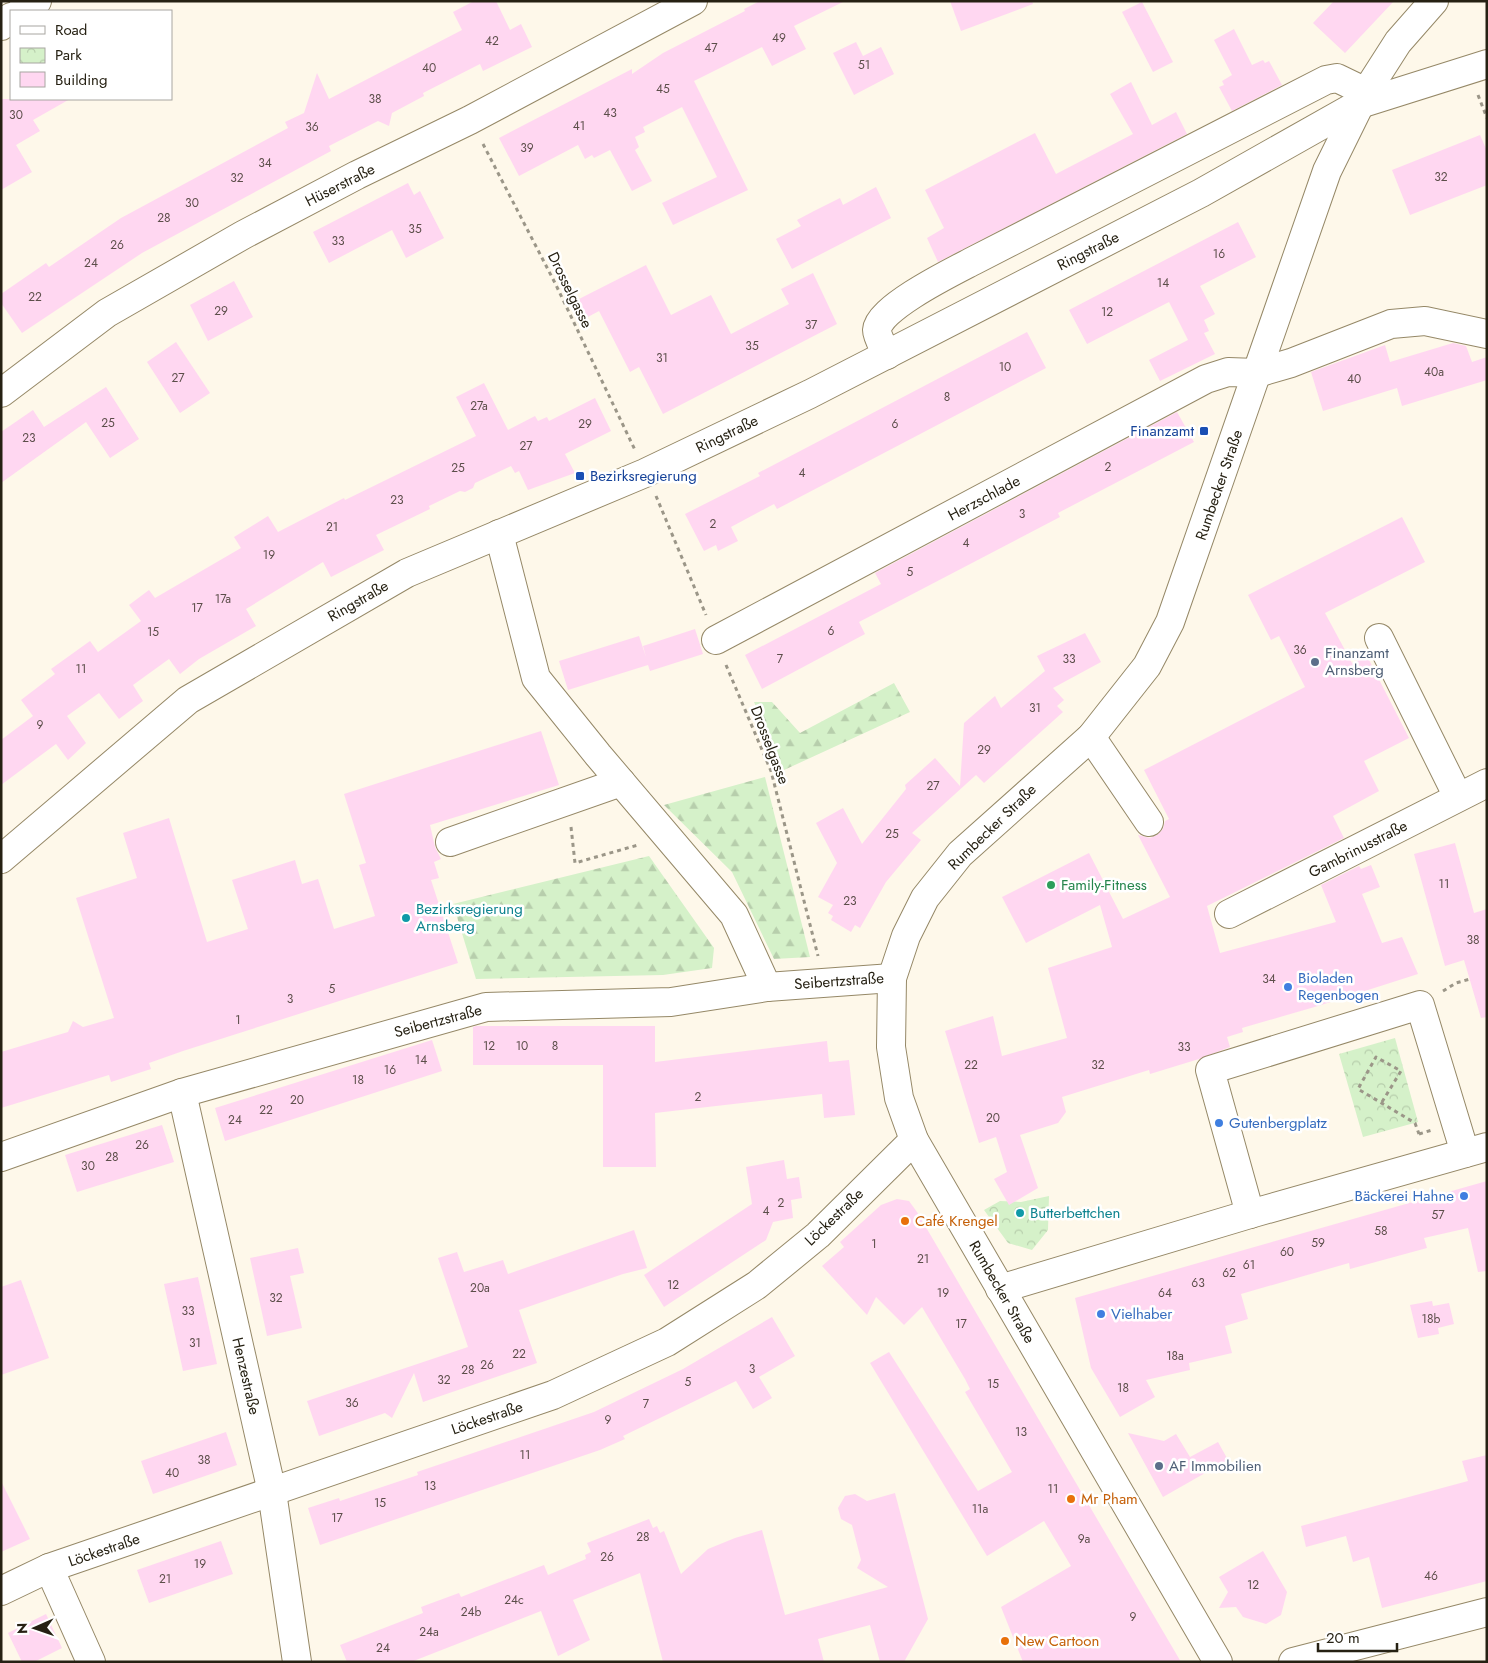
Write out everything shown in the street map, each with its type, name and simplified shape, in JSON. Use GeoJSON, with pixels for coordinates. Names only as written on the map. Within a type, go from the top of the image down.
{"type":"FeatureCollection","features":[{"type":"Feature","properties":{"kind":"street"},"geometry":{"type":"LineString","coordinates":[[23,10],[37,1]]}},
{"type":"Feature","properties":{"kind":"street","name":"Hüserstraße"},"geometry":{"type":"LineString","coordinates":[[4,383],[107,313],[243,235],[357,175],[470,120],[693,1]]}},
{"type":"Feature","properties":{"kind":"street","name":"Rumbecker Straße"},"geometry":{"type":"LineString","coordinates":[[1218,1662],[914,1140],[899,1098],[891,1047],[892,978],[906,936],[925,898],[960,854],[1090,736],[1147,666],[1170,622],[1327,171],[1361,99],[1398,42],[1434,1]]}},
{"type":"Feature","properties":{"kind":"street","name":"Ringstraße"},"geometry":{"type":"LineString","coordinates":[[1,859],[188,700],[407,573],[645,473],[887,355],[1201,193],[1361,99],[1487,64]]}},
{"type":"Feature","properties":{"kind":"street"},"geometry":{"type":"LineString","coordinates":[[887,355],[877,331],[879,322],[926,286],[1326,80],[1337,78],[1361,99]]}},
{"type":"Feature","properties":{"kind":"street","name":"Herzschlade"},"geometry":{"type":"LineString","coordinates":[[716,640],[1206,379],[1228,372],[1257,373],[1291,363],[1391,324],[1425,321],[1487,334]]}},
{"type":"Feature","properties":{"kind":"street"},"geometry":{"type":"LineString","coordinates":[[499,534],[536,678],[734,915],[767,987]]}},
{"type":"Feature","properties":{"kind":"street"},"geometry":{"type":"LineString","coordinates":[[1378,638],[1458,798]]}},
{"type":"Feature","properties":{"kind":"street"},"geometry":{"type":"LineString","coordinates":[[1090,736],[1149,822]]}},
{"type":"Feature","properties":{"kind":"street"},"geometry":{"type":"LineString","coordinates":[[450,842],[621,782]]}},
{"type":"Feature","properties":{"kind":"street","name":"Gambrinusstraße"},"geometry":{"type":"LineString","coordinates":[[1229,914],[1487,783]]}},
{"type":"Feature","properties":{"kind":"street","name":"Seibertzstraße"},"geometry":{"type":"LineString","coordinates":[[1,1157],[182,1093],[486,1007],[671,1002],[767,987],[892,978]]}},
{"type":"Feature","properties":{"kind":"street"},"geometry":{"type":"LineString","coordinates":[[1000,1289],[1250,1214],[1476,1150],[1420,1005],[1210,1070],[1250,1214]]}},
{"type":"Feature","properties":{"kind":"street","name":"Henzestraße"},"geometry":{"type":"LineString","coordinates":[[182,1093],[272,1492],[296,1662]]}},
{"type":"Feature","properties":{"kind":"street","name":"Löckestraße"},"geometry":{"type":"LineString","coordinates":[[1,1591],[49,1568],[553,1394],[666,1342],[757,1285],[818,1235],[914,1140]]}},
{"type":"Feature","properties":{"kind":"street"},"geometry":{"type":"LineString","coordinates":[[49,1568],[91,1662]]}},
{"type":"Feature","properties":{"kind":"street"},"geometry":{"type":"LineString","coordinates":[[1293,1662],[1487,1612]]}},
{"type":"Feature","properties":{"kind":"path"},"geometry":{"type":"LineString","coordinates":[[1478,95],[1487,118]]}},
{"type":"Feature","properties":{"kind":"path","name":"Drosselgasse"},"geometry":{"type":"LineString","coordinates":[[470,120],[555,283],[645,473]]}},
{"type":"Feature","properties":{"kind":"path","name":"Drosselgasse"},"geometry":{"type":"LineString","coordinates":[[670,524],[771,771],[824,982]]}},
{"type":"Feature","properties":{"kind":"path"},"geometry":{"type":"LineString","coordinates":[[568,800],[575,863],[668,837]]}},
{"type":"Feature","properties":{"kind":"path"},"geometry":{"type":"LineString","coordinates":[[1382,1102],[1401,1071],[1376,1057],[1358,1089],[1415,1123],[1419,1134]]}},
{"type":"Feature","properties":{"kind":"green space"},"geometry":{"type":"Polygon","coordinates":[[[894,683],[910,712],[784,770],[754,702],[772,702],[800,733],[894,683]]]}},
{"type":"Feature","properties":{"kind":"green space"},"geometry":{"type":"Polygon","coordinates":[[[765,777],[810,957],[774,959],[732,872],[664,805],[765,777]]]}},
{"type":"Feature","properties":{"kind":"green space"},"geometry":{"type":"Polygon","coordinates":[[[649,856],[714,948],[712,968],[663,975],[476,979],[453,904],[649,856]]]}},
{"type":"Feature","properties":{"kind":"green space"},"geometry":{"type":"Polygon","coordinates":[[[1395,1038],[1418,1122],[1363,1137],[1339,1054],[1395,1038]]]}},
{"type":"Feature","properties":{"kind":"green space"},"geometry":{"type":"Polygon","coordinates":[[[1049,1196],[1048,1230],[1032,1250],[1008,1243],[984,1210],[1000,1201],[1021,1202],[1049,1196]]]}},
{"type":"Feature","properties":{"kind":"building"},"geometry":{"type":"Polygon","coordinates":[[[474,1],[496,1],[510,30],[521,24],[532,47],[483,71],[480,64],[423,93],[424,96],[392,113],[389,126],[378,121],[329,146],[331,151],[142,253],[22,333],[1,303],[1,294],[46,263],[49,267],[121,218],[288,128],[285,122],[304,113],[317,73],[329,99],[462,30],[453,12],[474,1]]]}},
{"type":"Feature","properties":{"kind":"building"},"geometry":{"type":"Polygon","coordinates":[[[760,1],[845,1],[794,26],[806,49],[772,66],[762,47],[694,81],[748,190],[673,225],[662,203],[717,177],[682,107],[643,127],[645,132],[635,137],[639,147],[635,150],[652,181],[632,191],[610,150],[594,158],[592,155],[585,159],[578,145],[519,176],[499,138],[632,69],[632,74],[663,53],[745,11],[744,9],[760,1]]]}},
{"type":"Feature","properties":{"kind":"building"},"geometry":{"type":"Polygon","coordinates":[[[950,1],[1032,1],[1033,4],[961,31],[950,1]]]}},
{"type":"Feature","properties":{"kind":"building"},"geometry":{"type":"Polygon","coordinates":[[[1334,1],[1394,1],[1345,53],[1313,23],[1334,1]]]}},
{"type":"Feature","properties":{"kind":"building"},"geometry":{"type":"Polygon","coordinates":[[[1142,2],[1173,62],[1153,72],[1122,12],[1142,2]]]}},
{"type":"Feature","properties":{"kind":"building"},"geometry":{"type":"Polygon","coordinates":[[[1234,29],[1252,65],[1263,60],[1265,63],[1269,61],[1282,85],[1232,111],[1219,87],[1224,85],[1222,81],[1232,75],[1214,40],[1234,29]]]}},
{"type":"Feature","properties":{"kind":"building"},"geometry":{"type":"Polygon","coordinates":[[[856,42],[863,56],[881,47],[894,74],[854,95],[833,53],[856,42]]]}},
{"type":"Feature","properties":{"kind":"building"},"geometry":{"type":"Polygon","coordinates":[[[1131,82],[1152,125],[1176,112],[1187,134],[938,262],[927,238],[944,228],[925,190],[1035,133],[1056,174],[1133,134],[1110,94],[1131,82]]]}},
{"type":"Feature","properties":{"kind":"building"},"geometry":{"type":"Polygon","coordinates":[[[1,99],[68,100],[33,120],[40,131],[16,145],[32,172],[1,190],[1,99]]]}},
{"type":"Feature","properties":{"kind":"building"},"geometry":{"type":"Polygon","coordinates":[[[1480,135],[1487,151],[1487,185],[1410,215],[1392,170],[1480,135]]]}},
{"type":"Feature","properties":{"kind":"building"},"geometry":{"type":"Polygon","coordinates":[[[408,183],[414,195],[420,191],[444,238],[406,258],[392,230],[329,263],[313,232],[408,183]]]}},
{"type":"Feature","properties":{"kind":"building"},"geometry":{"type":"Polygon","coordinates":[[[876,187],[891,218],[792,269],[776,239],[801,226],[797,220],[814,211],[840,198],[843,205],[876,187]]]}},
{"type":"Feature","properties":{"kind":"building"},"geometry":{"type":"Polygon","coordinates":[[[1238,222],[1256,257],[1200,286],[1215,314],[1204,320],[1209,331],[1204,333],[1215,354],[1160,381],[1149,360],[1188,340],[1169,302],[1087,344],[1069,310],[1238,222]]]}},
{"type":"Feature","properties":{"kind":"building"},"geometry":{"type":"Polygon","coordinates":[[[646,265],[671,315],[711,295],[731,334],[789,304],[781,289],[813,273],[837,324],[663,414],[639,367],[630,372],[599,311],[586,318],[577,300],[646,265]]]}},
{"type":"Feature","properties":{"kind":"building"},"geometry":{"type":"Polygon","coordinates":[[[234,281],[253,317],[208,341],[190,305],[234,281]]]}},
{"type":"Feature","properties":{"kind":"building"},"geometry":{"type":"Polygon","coordinates":[[[1027,332],[1046,368],[777,509],[774,504],[731,527],[738,541],[718,551],[716,545],[704,551],[685,514],[760,476],[758,473],[1027,332]]]}},
{"type":"Feature","properties":{"kind":"building"},"geometry":{"type":"Polygon","coordinates":[[[176,342],[210,393],[180,413],[147,362],[176,342]]]}},
{"type":"Feature","properties":{"kind":"building"},"geometry":{"type":"Polygon","coordinates":[[[1453,343],[1466,346],[1472,362],[1487,357],[1487,380],[1402,406],[1397,388],[1323,411],[1311,372],[1385,345],[1390,362],[1453,343]]]}},
{"type":"Feature","properties":{"kind":"building"},"geometry":{"type":"Polygon","coordinates":[[[484,383],[508,430],[535,416],[538,421],[547,417],[549,421],[595,398],[611,431],[565,454],[575,473],[528,490],[519,471],[515,473],[511,466],[475,483],[473,488],[465,492],[460,491],[429,506],[430,509],[376,535],[384,550],[331,577],[323,562],[246,609],[256,626],[199,659],[180,674],[169,659],[133,685],[143,701],[119,719],[99,693],[67,716],[86,743],[68,760],[56,744],[1,785],[1,740],[33,716],[21,700],[55,674],[51,669],[90,641],[98,652],[141,621],[129,605],[149,590],[155,598],[241,548],[234,537],[268,516],[278,532],[344,498],[345,500],[476,436],[456,397],[484,383]]]}},
{"type":"Feature","properties":{"kind":"building"},"geometry":{"type":"Polygon","coordinates":[[[106,387],[139,439],[110,458],[86,422],[1,483],[1,432],[33,410],[44,427],[106,387]]]}},
{"type":"Feature","properties":{"kind":"building"},"geometry":{"type":"Polygon","coordinates":[[[1177,412],[1194,442],[1058,513],[1060,517],[859,622],[865,634],[762,689],[745,655],[881,584],[875,573],[1177,412]]]}},
{"type":"Feature","properties":{"kind":"building"},"geometry":{"type":"Polygon","coordinates":[[[1402,517],[1425,562],[1325,613],[1352,663],[1367,656],[1409,738],[1364,761],[1379,791],[1333,816],[1344,838],[1207,906],[1220,953],[1336,922],[1321,885],[1359,866],[1361,869],[1371,865],[1380,887],[1362,894],[1382,943],[1402,937],[1418,974],[1242,1028],[1243,1032],[1227,1037],[1230,1047],[1199,1059],[1150,1074],[1149,1070],[1062,1097],[1066,1112],[1058,1123],[1020,1135],[1038,1188],[1009,1205],[994,1179],[1007,1172],[996,1137],[979,1143],[945,1031],[993,1016],[1002,1056],[1067,1038],[1048,968],[1112,947],[1100,905],[1026,943],[1002,897],[1089,853],[1123,919],[1170,897],[1138,835],[1150,838],[1157,835],[1163,829],[1165,821],[1169,819],[1144,770],[1305,687],[1279,636],[1271,640],[1248,595],[1402,517]]]}},
{"type":"Feature","properties":{"kind":"building"},"geometry":{"type":"Polygon","coordinates":[[[695,629],[703,654],[650,671],[648,665],[568,690],[559,661],[639,636],[646,657],[643,646],[695,629]]]}},
{"type":"Feature","properties":{"kind":"building"},"geometry":{"type":"Polygon","coordinates":[[[1085,633],[1101,662],[1053,688],[1064,700],[1057,706],[1063,712],[984,783],[976,775],[912,833],[921,840],[886,882],[860,928],[855,925],[851,932],[831,920],[833,916],[828,913],[833,905],[818,897],[837,863],[816,823],[843,808],[862,844],[906,789],[905,785],[935,758],[960,786],[964,723],[995,696],[1001,708],[1045,671],[1037,656],[1085,633]]]}},
{"type":"Feature","properties":{"kind":"building","name":"Bezirksregierung Arnsberg"},"geometry":{"type":"Polygon","coordinates":[[[541,731],[559,785],[430,825],[435,847],[441,859],[434,862],[439,878],[431,880],[458,963],[183,1051],[149,1063],[151,1069],[111,1082],[109,1075],[1,1108],[1,1052],[68,1032],[73,1021],[83,1027],[114,1018],[76,898],[137,878],[123,833],[169,818],[207,942],[248,929],[232,880],[295,860],[302,884],[318,879],[334,929],[375,916],[359,865],[366,863],[344,794],[541,731]]]}},
{"type":"Feature","properties":{"kind":"building"},"geometry":{"type":"Polygon","coordinates":[[[1455,843],[1474,913],[1487,909],[1487,1017],[1481,1018],[1464,960],[1445,966],[1414,854],[1455,843]]]}},
{"type":"Feature","properties":{"kind":"building"},"geometry":{"type":"Polygon","coordinates":[[[476,1026],[655,1026],[655,1062],[827,1041],[829,1062],[849,1060],[855,1115],[824,1118],[822,1094],[655,1113],[656,1167],[603,1167],[603,1065],[473,1065],[473,1027],[476,1026]]]}},
{"type":"Feature","properties":{"kind":"building"},"geometry":{"type":"Polygon","coordinates":[[[432,1040],[442,1071],[225,1141],[215,1108],[432,1040]]]}},
{"type":"Feature","properties":{"kind":"building"},"geometry":{"type":"Polygon","coordinates":[[[162,1125],[174,1162],[77,1192],[65,1155],[162,1125]]]}},
{"type":"Feature","properties":{"kind":"building"},"geometry":{"type":"Polygon","coordinates":[[[784,1160],[787,1179],[799,1177],[802,1198],[791,1200],[793,1218],[773,1222],[766,1240],[664,1307],[644,1275],[752,1204],[746,1167],[784,1160]]]}},
{"type":"Feature","properties":{"kind":"building"},"geometry":{"type":"Polygon","coordinates":[[[1487,1181],[1487,1271],[1478,1272],[1468,1228],[1424,1238],[1427,1248],[1350,1269],[1349,1263],[1241,1294],[1248,1319],[1225,1326],[1232,1353],[1189,1363],[1190,1370],[1146,1380],[1155,1397],[1120,1417],[1091,1368],[1075,1298],[1487,1181]]]}},
{"type":"Feature","properties":{"kind":"building"},"geometry":{"type":"Polygon","coordinates":[[[897,1199],[909,1201],[917,1212],[1181,1662],[1023,1662],[1001,1607],[1071,1566],[1044,1521],[987,1556],[870,1363],[889,1352],[978,1491],[1012,1472],[965,1392],[970,1389],[965,1379],[922,1307],[904,1325],[876,1297],[867,1315],[822,1266],[844,1247],[840,1242],[881,1205],[897,1199]]]}},
{"type":"Feature","properties":{"kind":"building"},"geometry":{"type":"Polygon","coordinates":[[[634,1230],[647,1268],[623,1274],[519,1310],[537,1363],[423,1402],[414,1373],[392,1418],[385,1413],[319,1436],[307,1401],[468,1347],[438,1258],[457,1252],[464,1272],[503,1260],[508,1274],[634,1230]]]}},
{"type":"Feature","properties":{"kind":"building"},"geometry":{"type":"Polygon","coordinates":[[[298,1248],[304,1273],[290,1276],[302,1328],[267,1336],[250,1258],[298,1248]]]}},
{"type":"Feature","properties":{"kind":"building"},"geometry":{"type":"Polygon","coordinates":[[[198,1277],[217,1364],[183,1371],[164,1284],[198,1277]]]}},
{"type":"Feature","properties":{"kind":"building"},"geometry":{"type":"Polygon","coordinates":[[[21,1280],[49,1358],[1,1375],[1,1287],[21,1280]]]}},
{"type":"Feature","properties":{"kind":"building"},"geometry":{"type":"Polygon","coordinates":[[[1432,1301],[1433,1306],[1449,1303],[1454,1324],[1438,1328],[1439,1334],[1418,1338],[1410,1305],[1432,1301]]]}},
{"type":"Feature","properties":{"kind":"building"},"geometry":{"type":"Polygon","coordinates":[[[772,1317],[795,1356],[759,1377],[772,1398],[753,1409],[736,1381],[623,1436],[625,1439],[600,1450],[320,1545],[308,1508],[339,1498],[340,1501],[418,1475],[417,1472],[594,1412],[683,1369],[772,1317]]]}},
{"type":"Feature","properties":{"kind":"building"},"geometry":{"type":"Polygon","coordinates":[[[226,1432],[237,1465],[153,1494],[141,1461],[226,1432]]]}},
{"type":"Feature","properties":{"kind":"building"},"geometry":{"type":"Polygon","coordinates":[[[1128,1433],[1164,1441],[1176,1434],[1190,1457],[1218,1442],[1228,1460],[1163,1497],[1128,1433]]]}},
{"type":"Feature","properties":{"kind":"building"},"geometry":{"type":"Polygon","coordinates":[[[1487,1455],[1487,1581],[1382,1608],[1369,1557],[1353,1562],[1346,1536],[1306,1547],[1301,1526],[1468,1481],[1462,1461],[1487,1455]]]}},
{"type":"Feature","properties":{"kind":"building"},"geometry":{"type":"Polygon","coordinates":[[[1,1481],[30,1539],[1,1552],[1,1481]]]}},
{"type":"Feature","properties":{"kind":"building"},"geometry":{"type":"Polygon","coordinates":[[[895,1493],[928,1619],[904,1662],[880,1662],[870,1625],[818,1639],[824,1662],[663,1662],[640,1573],[573,1600],[590,1640],[558,1656],[541,1611],[411,1662],[347,1662],[340,1645],[423,1613],[421,1607],[459,1593],[461,1597],[544,1565],[548,1575],[586,1559],[585,1555],[591,1552],[587,1543],[649,1519],[653,1528],[657,1526],[660,1533],[664,1531],[681,1574],[708,1549],[762,1530],[785,1615],[888,1587],[857,1568],[861,1560],[852,1525],[841,1519],[838,1508],[845,1496],[855,1494],[867,1501],[895,1493]]]}},
{"type":"Feature","properties":{"kind":"building"},"geometry":{"type":"Polygon","coordinates":[[[221,1541],[233,1574],[149,1603],[137,1570],[221,1541]]]}},
{"type":"Feature","properties":{"kind":"building"},"geometry":{"type":"Polygon","coordinates":[[[1263,1551],[1287,1592],[1281,1615],[1266,1624],[1243,1617],[1236,1607],[1219,1608],[1228,1592],[1219,1577],[1263,1551]]]}},
{"type":"Feature","properties":{"kind":"building"},"geometry":{"type":"Polygon","coordinates":[[[46,1614],[62,1648],[34,1662],[22,1662],[8,1633],[46,1614]]]}},
{"type":"Feature","properties":{"kind":"place","name":"Finanzamt"},"geometry":{"type":"Point","coordinates":[1204,431]}},
{"type":"Feature","properties":{"kind":"place","name":"Bezirksregierung"},"geometry":{"type":"Point","coordinates":[580,476]}},
{"type":"Feature","properties":{"kind":"place","name":"Finanzamt Arnsberg"},"geometry":{"type":"Point","coordinates":[1315,662]}},
{"type":"Feature","properties":{"kind":"place","name":"Family-Fitness"},"geometry":{"type":"Point","coordinates":[1051,885]}},
{"type":"Feature","properties":{"kind":"place","name":"Bezirksregierung Arnsberg"},"geometry":{"type":"Point","coordinates":[406,918]}},
{"type":"Feature","properties":{"kind":"place","name":"Bioladen Regenbogen"},"geometry":{"type":"Point","coordinates":[1288,987]}},
{"type":"Feature","properties":{"kind":"place","name":"Gutenbergplatz"},"geometry":{"type":"Point","coordinates":[1219,1123]}},
{"type":"Feature","properties":{"kind":"place","name":"Bäckerei Hahne"},"geometry":{"type":"Point","coordinates":[1464,1196]}},
{"type":"Feature","properties":{"kind":"place","name":"Butterbettchen"},"geometry":{"type":"Point","coordinates":[1020,1213]}},
{"type":"Feature","properties":{"kind":"place","name":"Café Krengel"},"geometry":{"type":"Point","coordinates":[905,1221]}},
{"type":"Feature","properties":{"kind":"place","name":"Vielhaber"},"geometry":{"type":"Point","coordinates":[1101,1314]}},
{"type":"Feature","properties":{"kind":"place","name":"AF Immobilien"},"geometry":{"type":"Point","coordinates":[1159,1466]}},
{"type":"Feature","properties":{"kind":"place","name":"Mr Pham"},"geometry":{"type":"Point","coordinates":[1071,1499]}},
{"type":"Feature","properties":{"kind":"place","name":"New Cartoon"},"geometry":{"type":"Point","coordinates":[1005,1641]}}]}
